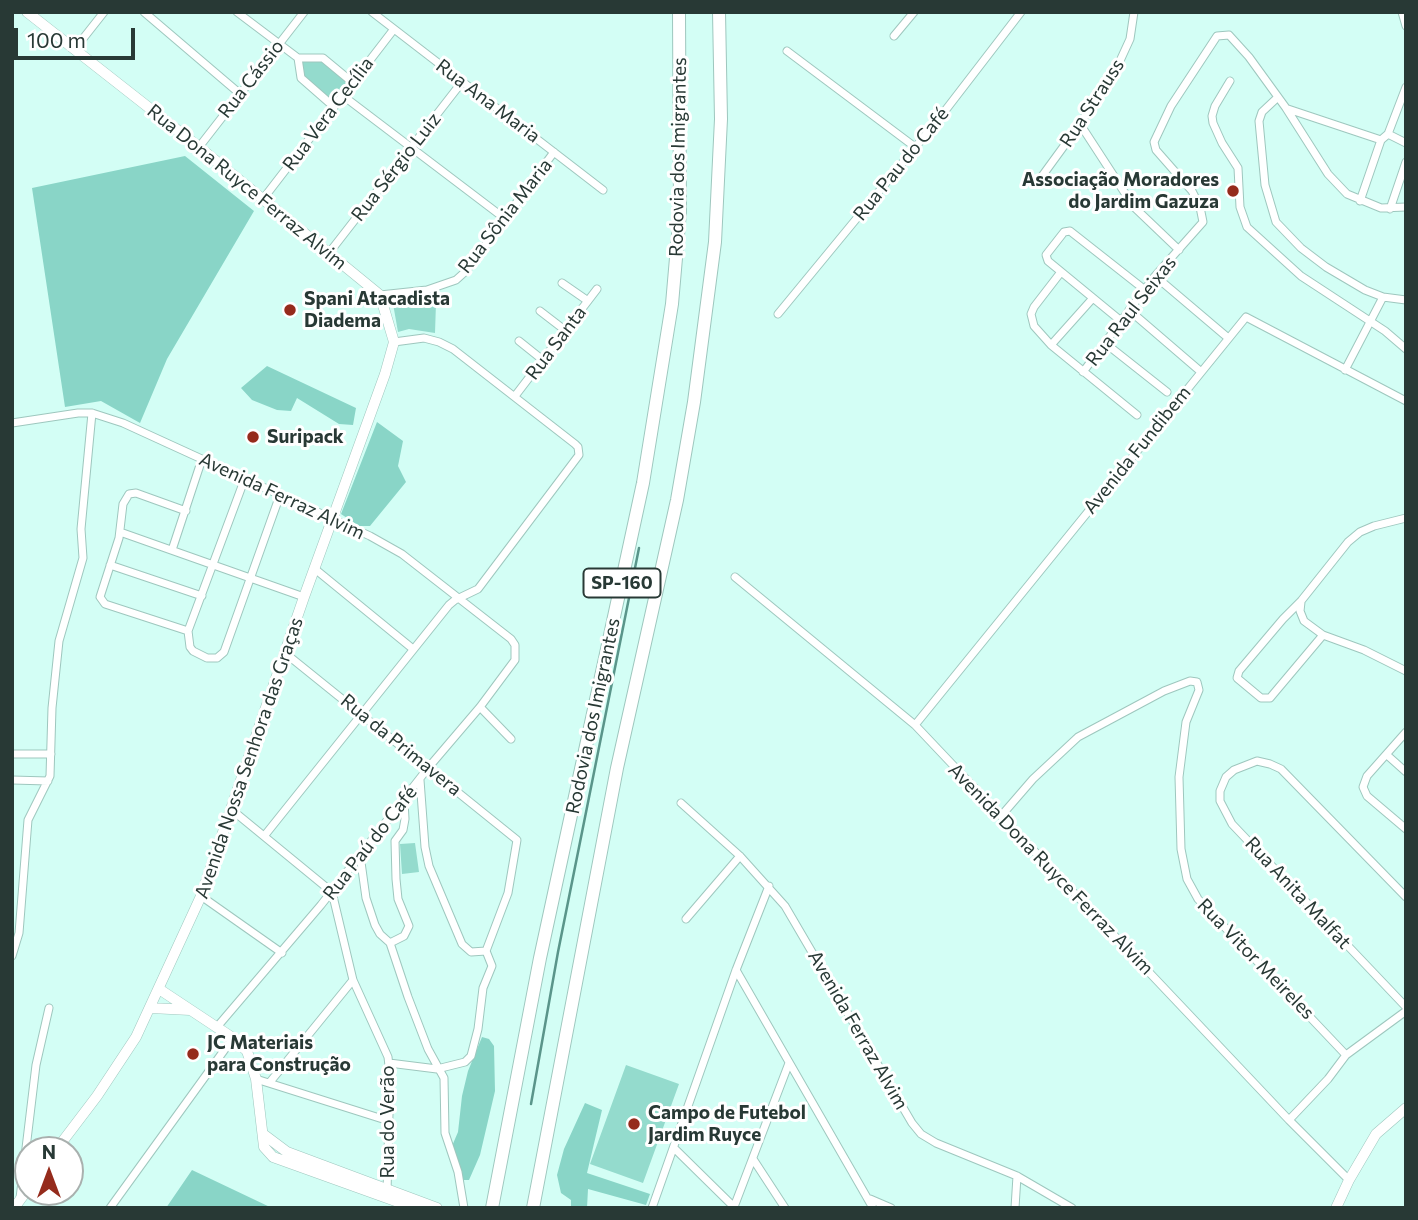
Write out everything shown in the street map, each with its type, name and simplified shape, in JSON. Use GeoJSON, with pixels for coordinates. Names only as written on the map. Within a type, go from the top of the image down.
{"type":"FeatureCollection","features":[{"type":"Feature","properties":{"kind":"highway","name":"Rodovia dos Imigrantes"},"geometry":{"type":"LineString","coordinates":[[492,1208],[540,958],[643,483],[672,304],[680,212],[679,12]]}},
{"type":"Feature","properties":{"kind":"highway","name":"Rodovia dos Imigrantes"},"geometry":{"type":"LineString","coordinates":[[533,1208],[617,768],[677,500],[694,402],[716,229],[721,119],[719,12]]}},
{"type":"Feature","properties":{"kind":"main road","name":"Rua Dona Ruyce Ferraz Alvim"},"geometry":{"type":"LineString","coordinates":[[27,12],[200,147],[380,295]]}},
{"type":"Feature","properties":{"kind":"main road"},"geometry":{"type":"LineString","coordinates":[[380,295],[394,342]]}},
{"type":"Feature","properties":{"kind":"main road","name":"Avenida Nossa Senhora das Graças"},"geometry":{"type":"LineString","coordinates":[[66,1136],[117,1068],[151,1008],[201,897],[394,342]]}},
{"type":"Feature","properties":{"kind":"main road"},"geometry":{"type":"LineString","coordinates":[[159,989],[218,1027],[247,1051],[256,1079],[264,1147],[273,1157],[438,1208]]}},
{"type":"Feature","properties":{"kind":"main road"},"geometry":{"type":"LineString","coordinates":[[151,1008],[191,1010]]}},
{"type":"Feature","properties":{"kind":"main road"},"geometry":{"type":"LineString","coordinates":[[1336,1208],[1376,1135],[1406,1108]]}},
{"type":"Feature","properties":{"kind":"main road"},"geometry":{"type":"LineString","coordinates":[[387,1193],[415,1208]]}},
{"type":"Feature","properties":{"kind":"street"},"geometry":{"type":"LineString","coordinates":[[74,50],[103,12]]}},
{"type":"Feature","properties":{"kind":"street"},"geometry":{"type":"LineString","coordinates":[[144,12],[239,93]]}},
{"type":"Feature","properties":{"kind":"street"},"geometry":{"type":"LineString","coordinates":[[237,12],[298,58],[323,58],[352,82]]}},
{"type":"Feature","properties":{"kind":"street","name":"Rua Cássio"},"geometry":{"type":"LineString","coordinates":[[200,147],[304,12]]}},
{"type":"Feature","properties":{"kind":"street","name":"Rua Ana Maria"},"geometry":{"type":"LineString","coordinates":[[372,12],[603,190]]}},
{"type":"Feature","properties":{"kind":"street"},"geometry":{"type":"LineString","coordinates":[[894,36],[914,12]]}},
{"type":"Feature","properties":{"kind":"street","name":"Rua Pau do Café"},"geometry":{"type":"LineString","coordinates":[[778,314],[1021,12]]}},
{"type":"Feature","properties":{"kind":"street","name":"Rua Strauss"},"geometry":{"type":"LineString","coordinates":[[1032,183],[1037,183],[1080,124],[1124,54],[1130,39],[1134,12]]}},
{"type":"Feature","properties":{"kind":"street"},"geometry":{"type":"LineString","coordinates":[[1402,12],[1406,26]]}},
{"type":"Feature","properties":{"kind":"street","name":"Rua Vera Cecília"},"geometry":{"type":"LineString","coordinates":[[263,199],[394,29]]}},
{"type":"Feature","properties":{"kind":"street","name":"Rua Raul Seixas"},"geometry":{"type":"LineString","coordinates":[[1083,372],[1155,276],[1203,222],[1192,191],[1156,150],[1154,142],[1171,106],[1217,36],[1229,35],[1236,41],[1278,97]]}},
{"type":"Feature","properties":{"kind":"street"},"geometry":{"type":"LineString","coordinates":[[787,51],[915,147]]}},
{"type":"Feature","properties":{"kind":"street"},"geometry":{"type":"LineString","coordinates":[[298,58],[300,78],[333,106]]}},
{"type":"Feature","properties":{"kind":"street"},"geometry":{"type":"LineString","coordinates":[[1230,80],[1212,116],[1222,143],[1238,168],[1240,207],[1247,228],[1301,276],[1371,322],[1406,349]]}},
{"type":"Feature","properties":{"kind":"street","name":"Rua Sérgio Luiz"},"geometry":{"type":"LineString","coordinates":[[330,253],[462,82]]}},
{"type":"Feature","properties":{"kind":"street"},"geometry":{"type":"LineString","coordinates":[[1360,201],[1381,140],[1388,134],[1406,87]]}},
{"type":"Feature","properties":{"kind":"street"},"geometry":{"type":"LineString","coordinates":[[342,95],[505,218]]}},
{"type":"Feature","properties":{"kind":"street"},"geometry":{"type":"LineString","coordinates":[[1406,207],[1390,209],[1372,206],[1347,194],[1328,174],[1278,97],[1262,112],[1259,121],[1265,186],[1276,222],[1301,248],[1356,285],[1384,297],[1406,300]]}},
{"type":"Feature","properties":{"kind":"street"},"geometry":{"type":"LineString","coordinates":[[1286,108],[1381,140]]}},
{"type":"Feature","properties":{"kind":"street"},"geometry":{"type":"LineString","coordinates":[[1080,124],[1133,207],[1179,250]]}},
{"type":"Feature","properties":{"kind":"street"},"geometry":{"type":"LineString","coordinates":[[1388,134],[1406,144]]}},
{"type":"Feature","properties":{"kind":"street","name":"Rua Sônia Maria"},"geometry":{"type":"LineString","coordinates":[[380,295],[427,290],[456,280],[466,271],[554,152]]}},
{"type":"Feature","properties":{"kind":"street"},"geometry":{"type":"LineString","coordinates":[[1390,209],[1406,162]]}},
{"type":"Feature","properties":{"kind":"street"},"geometry":{"type":"LineString","coordinates":[[1121,321],[1046,257],[1065,232],[1068,231],[1145,290]]}},
{"type":"Feature","properties":{"kind":"street"},"geometry":{"type":"LineString","coordinates":[[1061,272],[1031,314],[1034,326],[1051,345],[1137,415]]}},
{"type":"Feature","properties":{"kind":"street"},"geometry":{"type":"LineString","coordinates":[[1155,276],[1227,337]]}},
{"type":"Feature","properties":{"kind":"street"},"geometry":{"type":"LineString","coordinates":[[562,283],[588,301]]}},
{"type":"Feature","properties":{"kind":"street","name":"Rua Santa"},"geometry":{"type":"LineString","coordinates":[[515,396],[597,289]]}},
{"type":"Feature","properties":{"kind":"street"},"geometry":{"type":"LineString","coordinates":[[1345,370],[1384,297]]}},
{"type":"Feature","properties":{"kind":"street"},"geometry":{"type":"LineString","coordinates":[[1051,345],[1093,298]]}},
{"type":"Feature","properties":{"kind":"street"},"geometry":{"type":"LineString","coordinates":[[1129,310],[1200,371]]}},
{"type":"Feature","properties":{"kind":"street"},"geometry":{"type":"LineString","coordinates":[[540,311],[566,331]]}},
{"type":"Feature","properties":{"kind":"street","name":"Avenida Fundibem"},"geometry":{"type":"LineString","coordinates":[[915,725],[1227,337],[1246,317],[1406,401]]}},
{"type":"Feature","properties":{"kind":"street"},"geometry":{"type":"LineString","coordinates":[[265,835],[449,605],[478,589],[579,455],[575,444],[453,349],[424,338],[394,342]]}},
{"type":"Feature","properties":{"kind":"street"},"geometry":{"type":"LineString","coordinates":[[519,341],[544,361]]}},
{"type":"Feature","properties":{"kind":"street"},"geometry":{"type":"LineString","coordinates":[[1105,344],[1167,392]]}},
{"type":"Feature","properties":{"kind":"street"},"geometry":{"type":"LineString","coordinates":[[12,956],[19,933],[16,914],[27,820],[51,771],[52,708],[61,634],[83,558],[81,520],[92,413]]}},
{"type":"Feature","properties":{"kind":"street","name":"Avenida Ferraz Alvim"},"geometry":{"type":"LineString","coordinates":[[12,424],[60,415],[92,413],[124,423],[370,536],[402,554],[512,639],[516,653]]}},
{"type":"Feature","properties":{"kind":"street"},"geometry":{"type":"LineString","coordinates":[[172,550],[202,459]]}},
{"type":"Feature","properties":{"kind":"street"},"geometry":{"type":"LineString","coordinates":[[245,478],[188,631],[193,651],[207,658],[220,657],[232,632],[280,495]]}},
{"type":"Feature","properties":{"kind":"street"},"geometry":{"type":"LineString","coordinates":[[186,511],[132,493],[126,498],[120,532],[100,597],[102,602],[188,631]]}},
{"type":"Feature","properties":{"kind":"street"},"geometry":{"type":"LineString","coordinates":[[1323,635],[1270,698],[1261,698],[1238,680],[1239,671],[1301,601],[1348,542],[1360,532],[1406,517]]}},
{"type":"Feature","properties":{"kind":"street"},"geometry":{"type":"LineString","coordinates":[[120,532],[304,597]]}},
{"type":"Feature","properties":{"kind":"street"},"geometry":{"type":"LineString","coordinates":[[110,565],[202,596]]}},
{"type":"Feature","properties":{"kind":"street"},"geometry":{"type":"LineString","coordinates":[[315,569],[413,649]]}},
{"type":"Feature","properties":{"kind":"street","name":"Avenida Dona Ruyce Ferraz Alvim"},"geometry":{"type":"LineString","coordinates":[[735,578],[915,725],[1349,1180]]}},
{"type":"Feature","properties":{"kind":"street"},"geometry":{"type":"LineString","coordinates":[[1301,601],[1300,611],[1304,621],[1323,635],[1364,650],[1406,671]]}},
{"type":"Feature","properties":{"kind":"street","name":"Rua da Primavera"},"geometry":{"type":"LineString","coordinates":[[285,653],[516,837],[518,845],[508,893],[486,951]]}},
{"type":"Feature","properties":{"kind":"street","name":"Rua Paú do Café"},"geometry":{"type":"LineString","coordinates":[[218,1027],[332,892],[428,768],[480,707],[515,660],[516,653]]}},
{"type":"Feature","properties":{"kind":"street","name":"Rua Vitor Meireles"},"geometry":{"type":"LineString","coordinates":[[1001,816],[1078,737],[1164,691],[1190,681],[1199,684],[1186,722],[1179,776],[1181,849],[1187,879],[1198,899],[1346,1055]]}},
{"type":"Feature","properties":{"kind":"street"},"geometry":{"type":"LineString","coordinates":[[480,707],[511,738]]}},
{"type":"Feature","properties":{"kind":"street"},"geometry":{"type":"LineString","coordinates":[[1406,732],[1367,776],[1364,791],[1406,829]]}},
{"type":"Feature","properties":{"kind":"street"},"geometry":{"type":"LineString","coordinates":[[12,754],[51,754]]}},
{"type":"Feature","properties":{"kind":"street"},"geometry":{"type":"LineString","coordinates":[[1387,755],[1406,772]]}},
{"type":"Feature","properties":{"kind":"street","name":"Rua Anita Malfat"},"geometry":{"type":"LineString","coordinates":[[1406,897],[1281,769],[1257,761],[1234,770],[1226,777],[1220,791],[1220,801],[1232,824],[1406,1009]]}},
{"type":"Feature","properties":{"kind":"street"},"geometry":{"type":"LineString","coordinates":[[12,780],[48,781]]}},
{"type":"Feature","properties":{"kind":"street"},"geometry":{"type":"LineString","coordinates":[[389,1063],[437,1069],[465,1062],[471,1056],[478,1029],[483,988],[492,966],[486,951],[471,952],[462,944],[429,866],[419,780]]}},
{"type":"Feature","properties":{"kind":"street"},"geometry":{"type":"LineString","coordinates":[[390,943],[404,936],[408,926],[398,899],[396,879],[395,841],[403,830],[404,800]]}},
{"type":"Feature","properties":{"kind":"street","name":"Avenida Ferraz Alvim"},"geometry":{"type":"LineString","coordinates":[[681,803],[769,886],[799,928],[906,1113],[921,1134],[1017,1177],[1072,1208]]}},
{"type":"Feature","properties":{"kind":"street"},"geometry":{"type":"LineString","coordinates":[[232,810],[332,892]]}},
{"type":"Feature","properties":{"kind":"street"},"geometry":{"type":"LineString","coordinates":[[360,855],[370,911],[377,931],[390,943],[408,997],[437,1069],[444,1078],[445,1133],[458,1172],[464,1208]]}},
{"type":"Feature","properties":{"kind":"street"},"geometry":{"type":"LineString","coordinates":[[686,919],[740,856]]}},
{"type":"Feature","properties":{"kind":"street"},"geometry":{"type":"LineString","coordinates":[[12,879],[22,879]]}},
{"type":"Feature","properties":{"kind":"street"},"geometry":{"type":"LineString","coordinates":[[652,1208],[769,886]]}},
{"type":"Feature","properties":{"kind":"street","name":"Rua do Verão"},"geometry":{"type":"LineString","coordinates":[[332,892],[353,980],[387,1052],[387,1193]]}},
{"type":"Feature","properties":{"kind":"street"},"geometry":{"type":"LineString","coordinates":[[201,897],[282,953]]}},
{"type":"Feature","properties":{"kind":"street"},"geometry":{"type":"LineString","coordinates":[[737,970],[873,1208]]}},
{"type":"Feature","properties":{"kind":"street"},"geometry":{"type":"LineString","coordinates":[[270,1082],[353,980]]}},
{"type":"Feature","properties":{"kind":"street"},"geometry":{"type":"LineString","coordinates":[[26,1136],[36,1065],[49,1008]]}},
{"type":"Feature","properties":{"kind":"street"},"geometry":{"type":"LineString","coordinates":[[1289,1120],[1328,1079],[1346,1055],[1406,1009]]}},
{"type":"Feature","properties":{"kind":"street"},"geometry":{"type":"LineString","coordinates":[[110,1208],[233,1038]]}},
{"type":"Feature","properties":{"kind":"street"},"geometry":{"type":"LineString","coordinates":[[674,1148],[735,1207],[789,1063]]}},
{"type":"Feature","properties":{"kind":"street"},"geometry":{"type":"LineString","coordinates":[[256,1079],[389,1121]]}},
{"type":"Feature","properties":{"kind":"street"},"geometry":{"type":"LineString","coordinates":[[753,1159],[785,1208]]}},
{"type":"Feature","properties":{"kind":"street"},"geometry":{"type":"LineString","coordinates":[[1015,1208],[1017,1177]]}},
{"type":"Feature","properties":{"kind":"street"},"geometry":{"type":"LineString","coordinates":[[870,1199],[891,1208]]}},
{"type":"Feature","properties":{"kind":"green space"},"geometry":{"type":"Polygon","coordinates":[[[316,56],[352,82],[333,106],[301,78],[298,58],[316,56]]]}},
{"type":"Feature","properties":{"kind":"green space"},"geometry":{"type":"Polygon","coordinates":[[[185,156],[254,211],[167,359],[140,423],[101,401],[65,407],[32,188],[185,156]]]}},
{"type":"Feature","properties":{"kind":"green space"},"geometry":{"type":"Polygon","coordinates":[[[434,296],[435,333],[409,329],[398,332],[392,298],[434,296]]]}},
{"type":"Feature","properties":{"kind":"green space"},"geometry":{"type":"Polygon","coordinates":[[[267,366],[356,408],[353,425],[339,424],[297,398],[291,411],[277,410],[252,400],[241,388],[267,366]]]}},
{"type":"Feature","properties":{"kind":"green space"},"geometry":{"type":"Polygon","coordinates":[[[377,422],[403,441],[398,466],[406,482],[370,526],[359,526],[341,514],[377,422]]]}},
{"type":"Feature","properties":{"kind":"green space"},"geometry":{"type":"Polygon","coordinates":[[[415,843],[419,872],[402,874],[400,844],[415,843]]]}},
{"type":"Feature","properties":{"kind":"green space"},"geometry":{"type":"Polygon","coordinates":[[[482,1037],[489,1039],[494,1046],[495,1091],[480,1155],[469,1180],[463,1180],[452,1146],[458,1132],[468,1071],[482,1037]]]}},
{"type":"Feature","properties":{"kind":"green space","name":"Campo de Futebol Jardim Ruyce"},"geometry":{"type":"Polygon","coordinates":[[[626,1065],[679,1084],[643,1183],[590,1164],[626,1065]]]}},
{"type":"Feature","properties":{"kind":"green space"},"geometry":{"type":"Polygon","coordinates":[[[585,1103],[602,1110],[587,1173],[650,1194],[646,1205],[588,1189],[587,1208],[571,1208],[571,1200],[561,1193],[557,1175],[564,1149],[585,1103]]]}},
{"type":"Feature","properties":{"kind":"green space"},"geometry":{"type":"Polygon","coordinates":[[[192,1170],[272,1208],[166,1208],[192,1170]]]}},
{"type":"Feature","properties":{"kind":"waterway"},"geometry":{"type":"LineString","coordinates":[[531,1104],[558,952],[639,548]]}},
{"type":"Feature","properties":{"kind":"place","name":"Associação Moradores do Jardim Gazuza"},"geometry":{"type":"Point","coordinates":[1233,191]}},
{"type":"Feature","properties":{"kind":"place","name":"Spani Atacadista Diadema"},"geometry":{"type":"Point","coordinates":[290,310]}},
{"type":"Feature","properties":{"kind":"place","name":"Suripack"},"geometry":{"type":"Point","coordinates":[253,437]}},
{"type":"Feature","properties":{"kind":"place","name":"JC Materiais para Construção"},"geometry":{"type":"Point","coordinates":[193,1054]}},
{"type":"Feature","properties":{"kind":"place","name":"Campo de Futebol Jardim Ruyce"},"geometry":{"type":"Point","coordinates":[634,1124]}}]}
